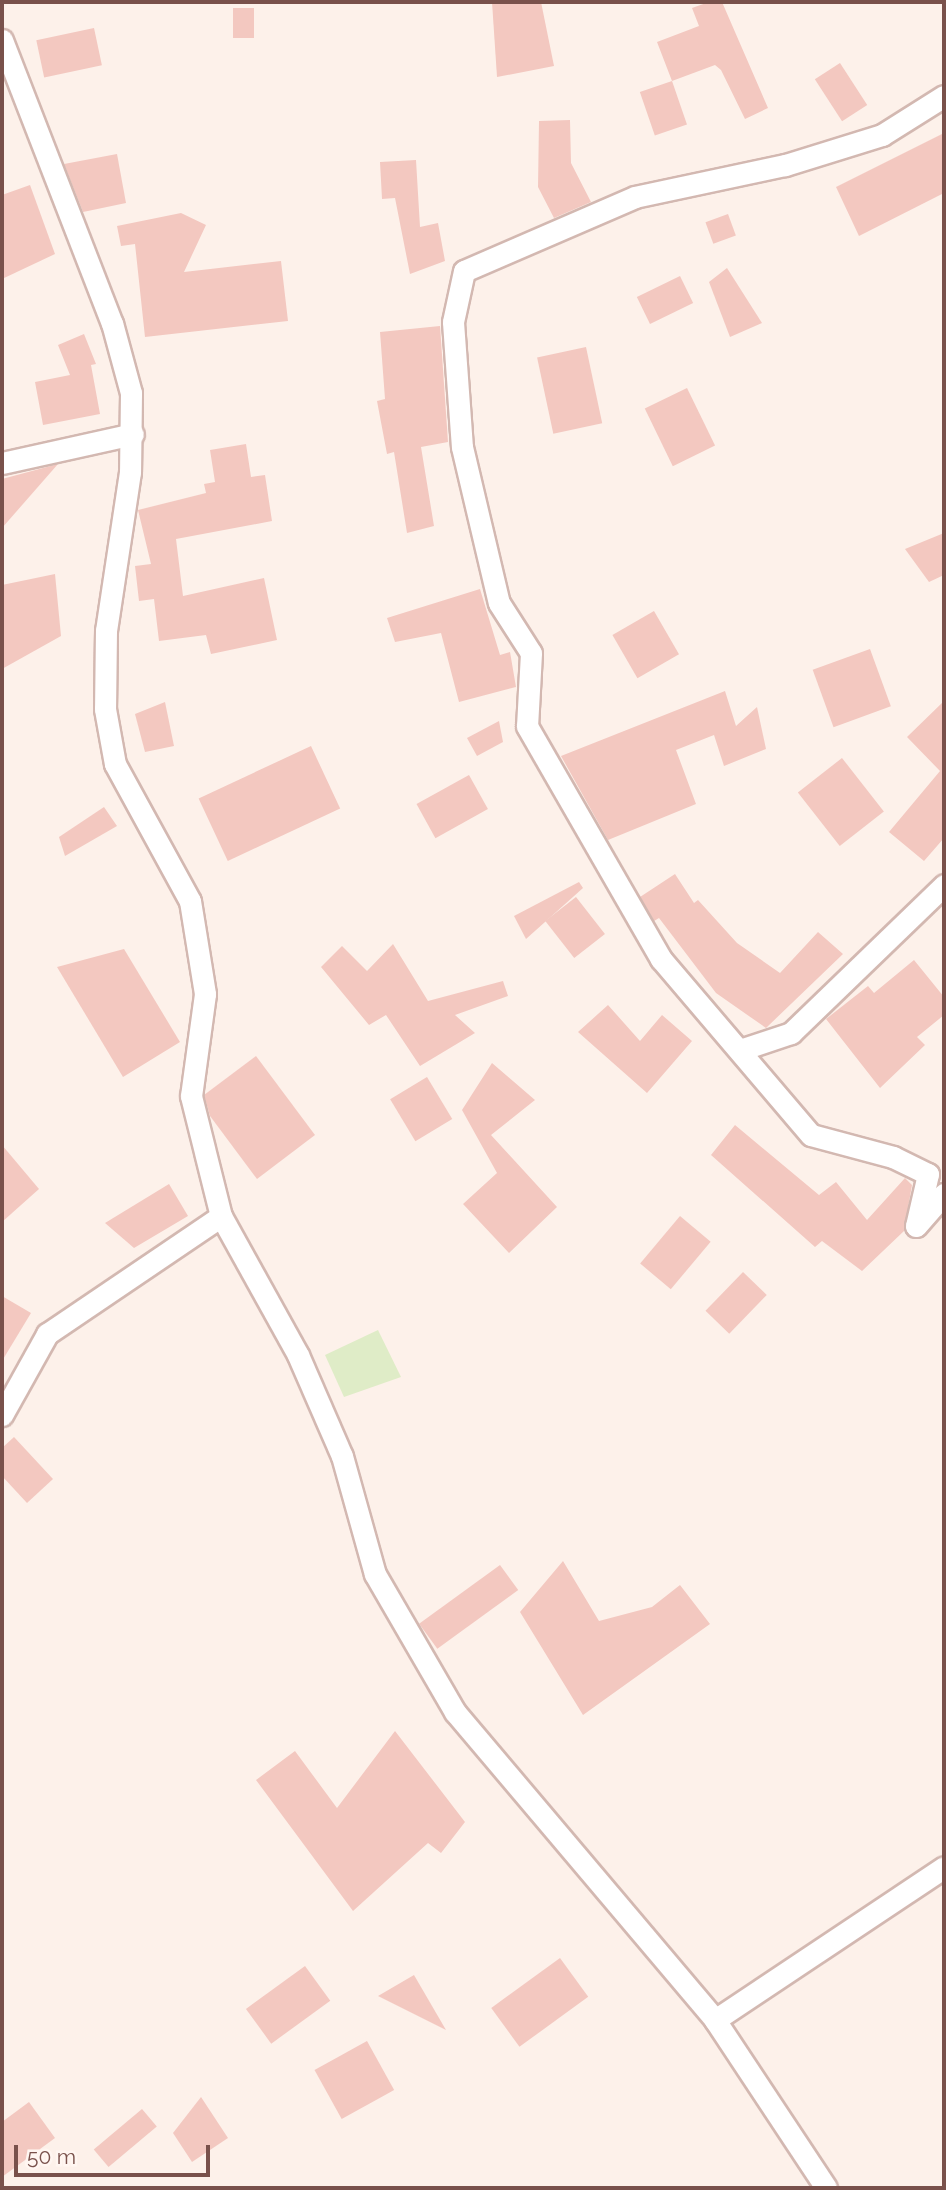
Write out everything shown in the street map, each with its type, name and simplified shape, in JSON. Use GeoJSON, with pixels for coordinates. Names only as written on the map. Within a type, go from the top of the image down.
{"type":"FeatureCollection","features":[{"type":"Feature","properties":{"kind":"street"},"geometry":{"type":"LineString","coordinates":[[2,40],[112,323],[131,393],[133,434],[106,630],[105,709],[115,764],[190,901],[205,994],[191,1096],[221,1216],[298,1355],[342,1456],[376,1574],[455,1712],[715,2020],[826,2188]]}},
{"type":"Feature","properties":{"kind":"street"},"geometry":{"type":"LineString","coordinates":[[944,96],[881,135],[785,165],[635,197],[464,271],[453,323],[462,447],[499,603],[531,653],[527,726],[661,958],[743,1049],[811,1135],[892,1157],[928,1174],[916,1226],[944,1194]]}},
{"type":"Feature","properties":{"kind":"street"},"geometry":{"type":"LineString","coordinates":[[2,463],[133,434]]}},
{"type":"Feature","properties":{"kind":"street"},"geometry":{"type":"LineString","coordinates":[[743,1049],[791,1033],[944,885]]}},
{"type":"Feature","properties":{"kind":"street"},"geometry":{"type":"LineString","coordinates":[[2,1415],[47,1334],[221,1216]]}},
{"type":"Feature","properties":{"kind":"street"},"geometry":{"type":"LineString","coordinates":[[715,2020],[944,1867]]}},
{"type":"Feature","properties":{"kind":"green space"},"geometry":{"type":"Polygon","coordinates":[[[378,1330],[401,1377],[344,1397],[325,1355],[378,1330]]]}},
{"type":"Feature","properties":{"kind":"building"},"geometry":{"type":"Polygon","coordinates":[[[492,2],[541,2],[554,66],[497,77],[492,2]]]}},
{"type":"Feature","properties":{"kind":"building"},"geometry":{"type":"Polygon","coordinates":[[[709,2],[722,2],[768,108],[745,119],[721,70],[715,65],[672,81],[657,42],[699,26],[692,8],[709,2]]]}},
{"type":"Feature","properties":{"kind":"building"},"geometry":{"type":"Polygon","coordinates":[[[233,8],[254,8],[254,38],[233,38],[233,8]]]}},
{"type":"Feature","properties":{"kind":"building"},"geometry":{"type":"Polygon","coordinates":[[[94,28],[102,65],[44,77],[36,40],[94,28]]]}},
{"type":"Feature","properties":{"kind":"building"},"geometry":{"type":"Polygon","coordinates":[[[840,63],[867,105],[842,121],[815,79],[840,63]]]}},
{"type":"Feature","properties":{"kind":"building"},"geometry":{"type":"Polygon","coordinates":[[[672,81],[687,124],[655,136],[640,92],[672,81]]]}},
{"type":"Feature","properties":{"kind":"building"},"geometry":{"type":"Polygon","coordinates":[[[570,120],[571,163],[591,202],[554,218],[538,187],[539,121],[570,120]]]}},
{"type":"Feature","properties":{"kind":"building"},"geometry":{"type":"Polygon","coordinates":[[[944,133],[944,193],[859,236],[836,187],[944,133]]]}},
{"type":"Feature","properties":{"kind":"building"},"geometry":{"type":"Polygon","coordinates":[[[117,154],[126,203],[83,212],[64,164],[117,154]]]}},
{"type":"Feature","properties":{"kind":"building"},"geometry":{"type":"Polygon","coordinates":[[[416,160],[420,227],[438,223],[445,261],[410,274],[395,198],[382,199],[380,162],[416,160]]]}},
{"type":"Feature","properties":{"kind":"building"},"geometry":{"type":"Polygon","coordinates":[[[30,185],[55,254],[2,279],[2,195],[30,185]]]}},
{"type":"Feature","properties":{"kind":"building"},"geometry":{"type":"Polygon","coordinates":[[[181,213],[206,225],[184,272],[281,261],[288,321],[145,337],[135,244],[121,246],[117,226],[181,213]]]}},
{"type":"Feature","properties":{"kind":"building"},"geometry":{"type":"Polygon","coordinates":[[[728,214],[736,236],[713,244],[705,222],[728,214]]]}},
{"type":"Feature","properties":{"kind":"building"},"geometry":{"type":"Polygon","coordinates":[[[727,268],[762,323],[730,337],[709,282],[727,268]]]}},
{"type":"Feature","properties":{"kind":"building"},"geometry":{"type":"Polygon","coordinates":[[[680,276],[693,303],[650,324],[637,297],[680,276]]]}},
{"type":"Feature","properties":{"kind":"building"},"geometry":{"type":"Polygon","coordinates":[[[440,326],[448,442],[421,447],[434,526],[407,533],[394,452],[387,454],[377,401],[385,399],[380,332],[440,326]]]}},
{"type":"Feature","properties":{"kind":"building"},"geometry":{"type":"Polygon","coordinates":[[[84,334],[96,364],[91,365],[100,414],[43,425],[35,382],[70,375],[58,345],[84,334]]]}},
{"type":"Feature","properties":{"kind":"building"},"geometry":{"type":"Polygon","coordinates":[[[586,347],[602,423],[553,434],[537,357],[586,347]]]}},
{"type":"Feature","properties":{"kind":"building"},"geometry":{"type":"Polygon","coordinates":[[[687,388],[715,446],[673,466],[645,409],[687,388]]]}},
{"type":"Feature","properties":{"kind":"building"},"geometry":{"type":"Polygon","coordinates":[[[246,444],[251,477],[265,475],[272,521],[176,539],[183,596],[264,578],[277,640],[211,654],[206,635],[159,641],[154,599],[139,601],[135,566],[151,564],[138,510],[206,493],[204,484],[215,482],[210,450],[246,444]]]}},
{"type":"Feature","properties":{"kind":"building"},"geometry":{"type":"Polygon","coordinates":[[[58,464],[2,528],[2,479],[58,464]]]}},
{"type":"Feature","properties":{"kind":"building"},"geometry":{"type":"Polygon","coordinates":[[[944,533],[944,575],[929,582],[905,549],[944,533]]]}},
{"type":"Feature","properties":{"kind":"building"},"geometry":{"type":"Polygon","coordinates":[[[55,574],[61,636],[2,669],[2,585],[55,574]]]}},
{"type":"Feature","properties":{"kind":"building"},"geometry":{"type":"Polygon","coordinates":[[[480,589],[500,655],[510,652],[516,687],[459,702],[441,633],[395,642],[387,618],[480,589]]]}},
{"type":"Feature","properties":{"kind":"building"},"geometry":{"type":"Polygon","coordinates":[[[654,611],[679,654],[637,678],[612,635],[654,611]]]}},
{"type":"Feature","properties":{"kind":"building"},"geometry":{"type":"Polygon","coordinates":[[[870,649],[891,706],[834,727],[813,670],[870,649]]]}},
{"type":"Feature","properties":{"kind":"building"},"geometry":{"type":"Polygon","coordinates":[[[725,691],[736,726],[757,707],[766,749],[724,766],[714,735],[676,750],[696,804],[608,840],[561,756],[725,691]]]}},
{"type":"Feature","properties":{"kind":"building"},"geometry":{"type":"Polygon","coordinates":[[[944,701],[944,838],[924,861],[889,832],[940,771],[907,737],[944,701]]]}},
{"type":"Feature","properties":{"kind":"building"},"geometry":{"type":"Polygon","coordinates":[[[165,702],[174,746],[145,752],[135,714],[165,702]]]}},
{"type":"Feature","properties":{"kind":"building"},"geometry":{"type":"Polygon","coordinates":[[[499,721],[503,742],[477,756],[467,738],[499,721]]]}},
{"type":"Feature","properties":{"kind":"building"},"geometry":{"type":"Polygon","coordinates":[[[311,746],[340,809],[228,861],[199,798],[311,746]]]}},
{"type":"Feature","properties":{"kind":"building"},"geometry":{"type":"Polygon","coordinates":[[[842,758],[884,812],[840,846],[798,792],[842,758]]]}},
{"type":"Feature","properties":{"kind":"building"},"geometry":{"type":"Polygon","coordinates":[[[469,775],[488,809],[435,838],[417,804],[469,775]]]}},
{"type":"Feature","properties":{"kind":"building"},"geometry":{"type":"Polygon","coordinates":[[[104,807],[117,826],[65,856],[59,837],[104,807]]]}},
{"type":"Feature","properties":{"kind":"building"},"geometry":{"type":"Polygon","coordinates":[[[675,874],[694,903],[698,900],[737,943],[780,973],[818,932],[843,954],[766,1028],[716,993],[659,918],[654,921],[640,897],[675,874]]]}},
{"type":"Feature","properties":{"kind":"building"},"geometry":{"type":"Polygon","coordinates":[[[579,882],[583,888],[526,939],[514,916],[579,882]]]}},
{"type":"Feature","properties":{"kind":"building"},"geometry":{"type":"Polygon","coordinates":[[[576,897],[605,934],[574,958],[545,921],[576,897]]]}},
{"type":"Feature","properties":{"kind":"building"},"geometry":{"type":"Polygon","coordinates":[[[393,944],[428,1001],[503,981],[508,996],[455,1015],[475,1033],[420,1066],[386,1015],[369,1025],[321,967],[342,946],[367,971],[393,944]]]}},
{"type":"Feature","properties":{"kind":"building"},"geometry":{"type":"Polygon","coordinates":[[[124,949],[180,1042],[123,1077],[57,967],[124,949]]]}},
{"type":"Feature","properties":{"kind":"building"},"geometry":{"type":"Polygon","coordinates":[[[914,960],[944,997],[944,1015],[917,1037],[925,1045],[880,1088],[826,1019],[868,986],[874,993],[914,960]]]}},
{"type":"Feature","properties":{"kind":"building"},"geometry":{"type":"Polygon","coordinates":[[[608,1005],[640,1041],[662,1015],[692,1041],[647,1093],[578,1032],[608,1005]]]}},
{"type":"Feature","properties":{"kind":"building"},"geometry":{"type":"Polygon","coordinates":[[[256,1056],[315,1135],[257,1179],[210,1116],[204,1095],[256,1056]]]}},
{"type":"Feature","properties":{"kind":"building"},"geometry":{"type":"Polygon","coordinates":[[[492,1063],[535,1100],[491,1135],[557,1207],[509,1253],[463,1204],[497,1173],[462,1110],[492,1063]]]}},
{"type":"Feature","properties":{"kind":"building"},"geometry":{"type":"Polygon","coordinates":[[[427,1077],[452,1119],[415,1141],[390,1099],[427,1077]]]}},
{"type":"Feature","properties":{"kind":"building"},"geometry":{"type":"Polygon","coordinates":[[[735,1125],[819,1195],[836,1182],[867,1220],[905,1178],[912,1185],[904,1231],[862,1271],[822,1241],[815,1247],[711,1155],[735,1125]]]}},
{"type":"Feature","properties":{"kind":"building"},"geometry":{"type":"Polygon","coordinates":[[[2,1145],[39,1189],[2,1222],[2,1145]]]}},
{"type":"Feature","properties":{"kind":"building"},"geometry":{"type":"Polygon","coordinates":[[[169,1184],[188,1216],[134,1248],[105,1223],[169,1184]]]}},
{"type":"Feature","properties":{"kind":"building"},"geometry":{"type":"Polygon","coordinates":[[[680,1216],[711,1242],[671,1289],[640,1263],[680,1216]]]}},
{"type":"Feature","properties":{"kind":"building"},"geometry":{"type":"Polygon","coordinates":[[[743,1272],[767,1295],[729,1334],[705,1311],[743,1272]]]}},
{"type":"Feature","properties":{"kind":"building"},"geometry":{"type":"Polygon","coordinates":[[[2,1296],[31,1313],[2,1361],[2,1296]]]}},
{"type":"Feature","properties":{"kind":"building"},"geometry":{"type":"Polygon","coordinates":[[[14,1437],[53,1479],[27,1503],[2,1476],[2,1448],[14,1437]]]}},
{"type":"Feature","properties":{"kind":"building"},"geometry":{"type":"Polygon","coordinates":[[[563,1561],[599,1621],[652,1607],[680,1585],[710,1624],[583,1715],[520,1612],[563,1561]]]}},
{"type":"Feature","properties":{"kind":"building"},"geometry":{"type":"Polygon","coordinates":[[[500,1565],[518,1590],[437,1649],[419,1624],[500,1565]]]}},
{"type":"Feature","properties":{"kind":"building"},"geometry":{"type":"Polygon","coordinates":[[[395,1731],[465,1822],[441,1853],[428,1843],[353,1911],[256,1780],[295,1751],[337,1808],[395,1731]]]}},
{"type":"Feature","properties":{"kind":"building"},"geometry":{"type":"Polygon","coordinates":[[[560,1958],[588,1997],[519,2047],[491,2008],[560,1958]]]}},
{"type":"Feature","properties":{"kind":"building"},"geometry":{"type":"Polygon","coordinates":[[[305,1966],[330,2001],[271,2044],[246,2009],[305,1966]]]}},
{"type":"Feature","properties":{"kind":"building"},"geometry":{"type":"Polygon","coordinates":[[[414,1975],[446,2030],[378,1996],[414,1975]]]}},
{"type":"Feature","properties":{"kind":"building"},"geometry":{"type":"Polygon","coordinates":[[[367,2041],[394,2090],[342,2119],[315,2070],[367,2041]]]}},
{"type":"Feature","properties":{"kind":"building"},"geometry":{"type":"Polygon","coordinates":[[[201,2097],[228,2138],[192,2162],[173,2133],[201,2097]]]}},
{"type":"Feature","properties":{"kind":"building"},"geometry":{"type":"Polygon","coordinates":[[[29,2102],[55,2138],[2,2177],[2,2122],[29,2102]]]}},
{"type":"Feature","properties":{"kind":"building"},"geometry":{"type":"Polygon","coordinates":[[[142,2109],[157,2127],[109,2167],[94,2149],[142,2109]]]}}]}
